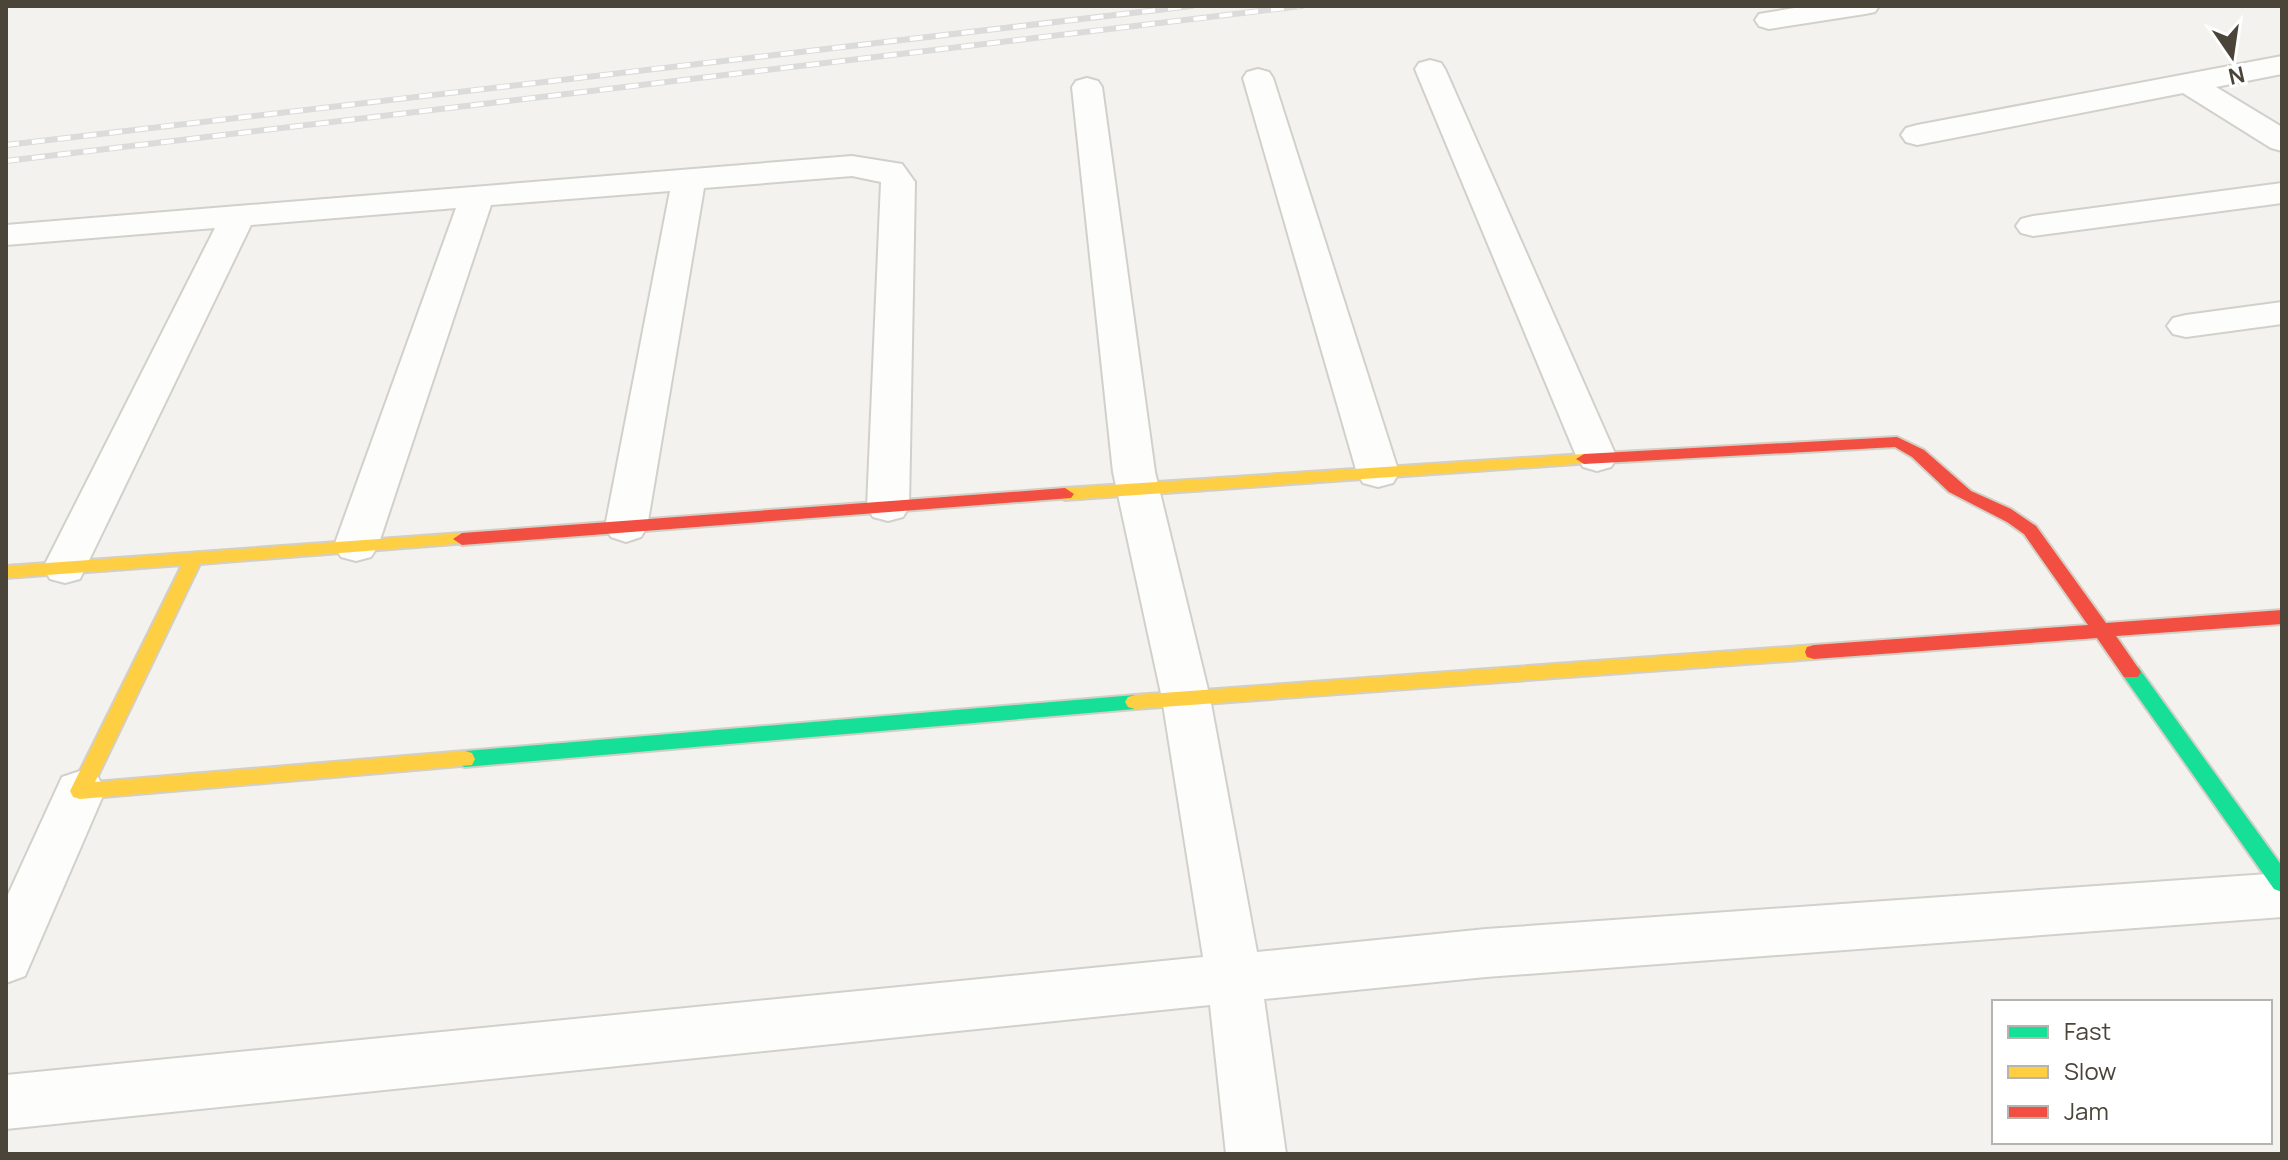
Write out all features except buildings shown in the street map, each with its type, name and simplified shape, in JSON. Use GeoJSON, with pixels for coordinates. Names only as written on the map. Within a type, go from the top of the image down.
{"type":"FeatureCollection","features":[{"type":"Feature","properties":{"kind":"street"},"geometry":{"type":"LineString","coordinates":[[1769,20],[1865,6]]}},
{"type":"Feature","properties":{"kind":"street"},"geometry":{"type":"LineString","coordinates":[[1917,135],[2282,65]]}},
{"type":"Feature","properties":{"kind":"street"},"geometry":{"type":"LineString","coordinates":[[1430,69],[1597,458]]}},
{"type":"Feature","properties":{"kind":"street"},"geometry":{"type":"LineString","coordinates":[[1258,78],[1378,473]]}},
{"type":"Feature","properties":{"kind":"street"},"geometry":{"type":"LineString","coordinates":[[2188,83],[2282,141]]}},
{"type":"Feature","properties":{"kind":"street"},"geometry":{"type":"LineString","coordinates":[[1087,87],[1137,489],[1186,698],[1234,978],[1256,1154]]}},
{"type":"Feature","properties":{"kind":"street"},"geometry":{"type":"LineString","coordinates":[[6,235],[852,166],[890,171],[898,182],[888,507]]}},
{"type":"Feature","properties":{"kind":"street"},"geometry":{"type":"LineString","coordinates":[[626,527],[689,179]]}},
{"type":"Feature","properties":{"kind":"street"},"geometry":{"type":"LineString","coordinates":[[2033,226],[2282,193]]}},
{"type":"Feature","properties":{"kind":"street"},"geometry":{"type":"LineString","coordinates":[[356,546],[477,197]]}},
{"type":"Feature","properties":{"kind":"street"},"geometry":{"type":"LineString","coordinates":[[65,568],[238,216]]}},
{"type":"Feature","properties":{"kind":"street"},"geometry":{"type":"LineString","coordinates":[[2186,326],[2282,313]]}},
{"type":"Feature","properties":{"kind":"street"},"geometry":{"type":"LineString","coordinates":[[6,572],[1137,489],[1597,458],[1897,442],[1918,450],[1944,480],[1965,495],[2011,514],[2030,530],[2282,883]]}},
{"type":"Feature","properties":{"kind":"street"},"geometry":{"type":"LineString","coordinates":[[6,959],[80,791],[194,559]]}},
{"type":"Feature","properties":{"kind":"street"},"geometry":{"type":"LineString","coordinates":[[80,791],[1186,698],[2282,617]]}},
{"type":"Feature","properties":{"kind":"street"},"geometry":{"type":"LineString","coordinates":[[6,1102],[1486,953],[2282,895]]}},
{"type":"Feature","properties":{"kind":"railway"},"geometry":{"type":"LineString","coordinates":[[6,145],[1192,6]]}},
{"type":"Feature","properties":{"kind":"railway"},"geometry":{"type":"LineString","coordinates":[[6,161],[1302,6]]}},
{"type":"Feature","properties":{"kind":"traffic: fast"},"geometry":{"type":"LineString","coordinates":[[2131,672],[2282,883]]}},
{"type":"Feature","properties":{"kind":"traffic: fast"},"geometry":{"type":"LineString","coordinates":[[465,759],[1135,702]]}},
{"type":"Feature","properties":{"kind":"traffic: slow"},"geometry":{"type":"LineString","coordinates":[[1065,494],[1584,459]]}},
{"type":"Feature","properties":{"kind":"traffic: slow"},"geometry":{"type":"LineString","coordinates":[[6,572],[462,539]]}},
{"type":"Feature","properties":{"kind":"traffic: slow"},"geometry":{"type":"LineString","coordinates":[[194,559],[80,791],[465,759]]}},
{"type":"Feature","properties":{"kind":"traffic: slow"},"geometry":{"type":"LineString","coordinates":[[1135,702],[1814,652]]}},
{"type":"Feature","properties":{"kind":"traffic: jam"},"geometry":{"type":"LineString","coordinates":[[1584,459],[1897,442],[1918,453],[1955,488],[2030,530],[2131,672]]}},
{"type":"Feature","properties":{"kind":"traffic: jam"},"geometry":{"type":"LineString","coordinates":[[462,539],[1065,494]]}},
{"type":"Feature","properties":{"kind":"traffic: jam"},"geometry":{"type":"LineString","coordinates":[[1814,652],[2282,617]]}}]}
